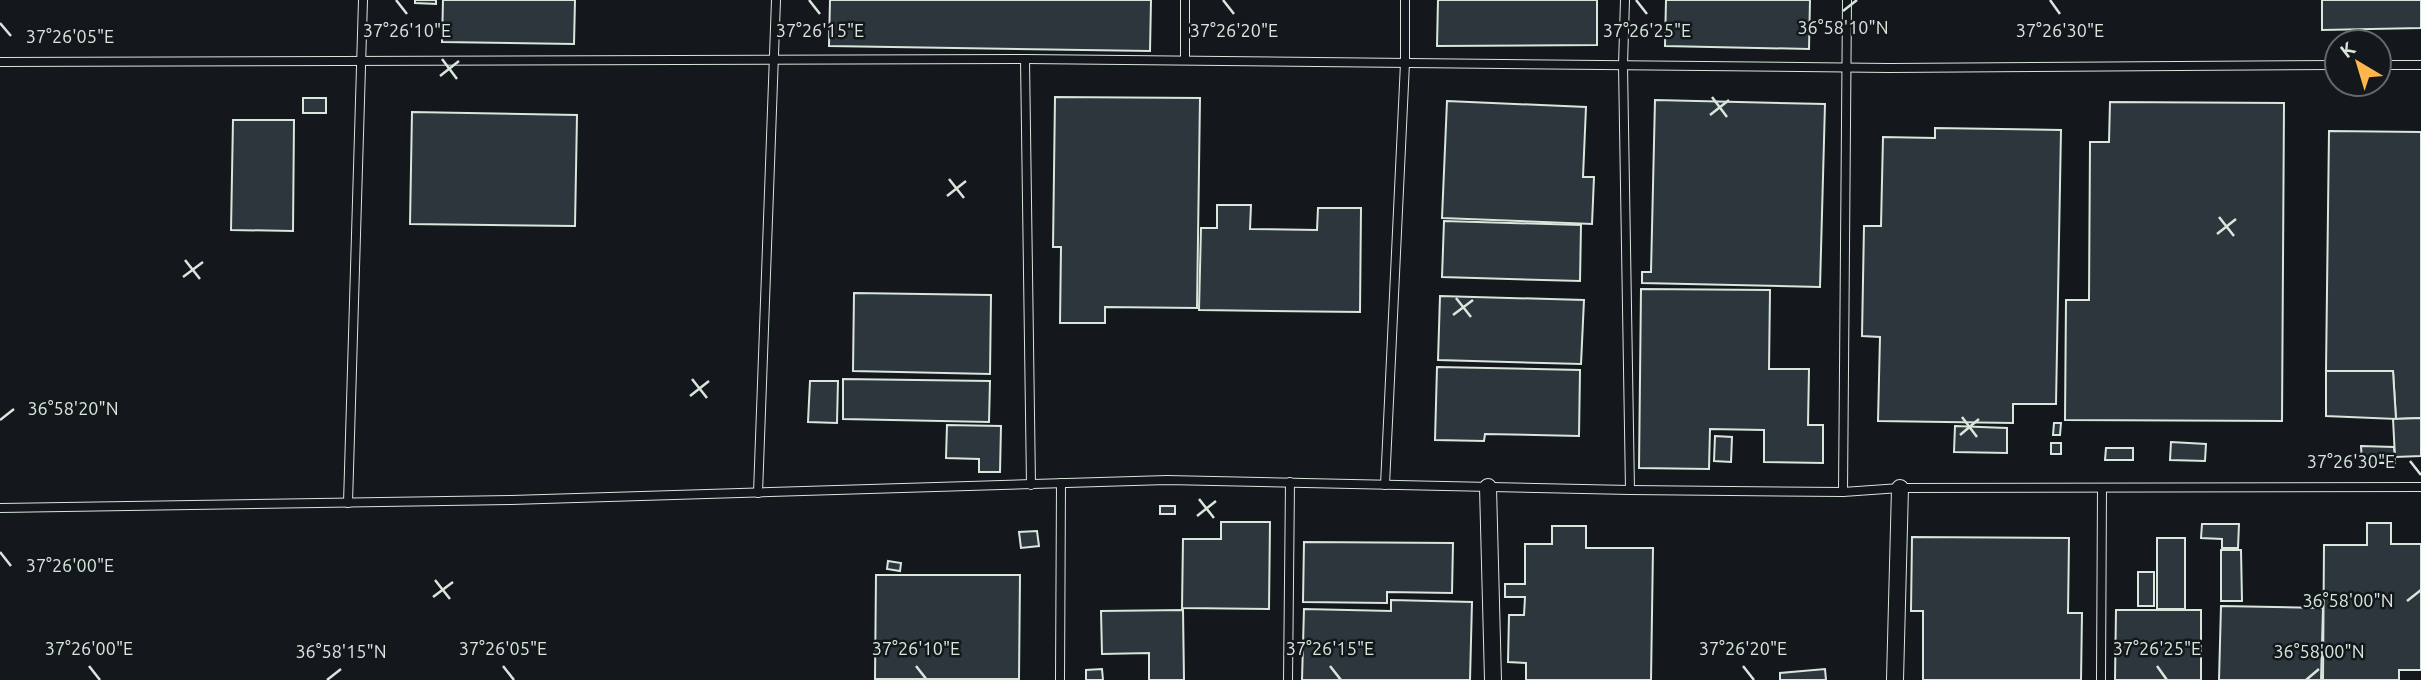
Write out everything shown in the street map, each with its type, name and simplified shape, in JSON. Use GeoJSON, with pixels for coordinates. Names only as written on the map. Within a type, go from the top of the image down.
{"type":"FeatureCollection","features":[{"type":"Feature","properties":{"kind":"street"},"geometry":{"type":"LineString","coordinates":[[1488,487],[1493,680]]}},
{"type":"Feature","properties":{"kind":"street"},"geometry":{"type":"LineString","coordinates":[[1895,680],[1900,488]]}},
{"type":"Feature","properties":{"kind":"lane"},"geometry":{"type":"LineString","coordinates":[[348,503],[363,0]]}},
{"type":"Feature","properties":{"kind":"lane"},"geometry":{"type":"LineString","coordinates":[[758,493],[776,0]]}},
{"type":"Feature","properties":{"kind":"lane"},"geometry":{"type":"LineString","coordinates":[[1185,0],[1185,60]]}},
{"type":"Feature","properties":{"kind":"lane"},"geometry":{"type":"LineString","coordinates":[[1385,485],[1405,63],[1405,0]]}},
{"type":"Feature","properties":{"kind":"lane"},"geometry":{"type":"LineString","coordinates":[[1625,0],[1623,65],[1630,490]]}},
{"type":"Feature","properties":{"kind":"lane"},"geometry":{"type":"LineString","coordinates":[[1843,492],[1849,68],[1847,0]]}},
{"type":"Feature","properties":{"kind":"lane"},"geometry":{"type":"LineString","coordinates":[[0,62],[1026,59],[1849,68],[2323,65]]}},
{"type":"Feature","properties":{"kind":"lane"},"geometry":{"type":"LineString","coordinates":[[1026,59],[1031,485]]}},
{"type":"Feature","properties":{"kind":"lane"},"geometry":{"type":"LineString","coordinates":[[2393,65],[2421,65]]}},
{"type":"Feature","properties":{"kind":"lane"},"geometry":{"type":"LineString","coordinates":[[0,508],[348,503],[1167,480],[1843,492],[1900,488],[2421,487]]}},
{"type":"Feature","properties":{"kind":"lane"},"geometry":{"type":"LineString","coordinates":[[1288,680],[1290,482]]}},
{"type":"Feature","properties":{"kind":"lane"},"geometry":{"type":"LineString","coordinates":[[1060,680],[1061,483]]}},
{"type":"Feature","properties":{"kind":"lane"},"geometry":{"type":"LineString","coordinates":[[2101,680],[2102,489]]}},
{"type":"Feature","properties":{"kind":"building"},"geometry":{"type":"Polygon","coordinates":[[[415,0],[436,0],[436,4],[415,3],[415,0]]]}},
{"type":"Feature","properties":{"kind":"building"},"geometry":{"type":"Polygon","coordinates":[[[443,0],[575,0],[574,44],[442,42],[443,0]]]}},
{"type":"Feature","properties":{"kind":"building"},"geometry":{"type":"Polygon","coordinates":[[[830,0],[1151,0],[1150,51],[829,46],[830,0]]]}},
{"type":"Feature","properties":{"kind":"building"},"geometry":{"type":"Polygon","coordinates":[[[1438,0],[1597,0],[1597,45],[1437,46],[1438,0]]]}},
{"type":"Feature","properties":{"kind":"building"},"geometry":{"type":"Polygon","coordinates":[[[1666,0],[1810,0],[1809,49],[1665,46],[1666,0]]]}},
{"type":"Feature","properties":{"kind":"building"},"geometry":{"type":"Polygon","coordinates":[[[2322,0],[2421,0],[2421,28],[2322,30],[2322,0]]]}},
{"type":"Feature","properties":{"kind":"building"},"geometry":{"type":"Polygon","coordinates":[[[1055,97],[1200,98],[1197,308],[1105,307],[1105,323],[1060,323],[1061,247],[1053,247],[1055,97]]]}},
{"type":"Feature","properties":{"kind":"building"},"geometry":{"type":"Polygon","coordinates":[[[303,98],[326,98],[326,113],[303,113],[303,98]]]}},
{"type":"Feature","properties":{"kind":"building"},"geometry":{"type":"Polygon","coordinates":[[[1655,100],[1825,104],[1820,287],[1642,283],[1642,272],[1651,272],[1655,100]]]}},
{"type":"Feature","properties":{"kind":"building"},"geometry":{"type":"Polygon","coordinates":[[[1447,101],[1586,107],[1583,177],[1594,177],[1592,224],[1442,218],[1447,101]]]}},
{"type":"Feature","properties":{"kind":"building"},"geometry":{"type":"Polygon","coordinates":[[[2110,102],[2284,103],[2282,421],[2065,420],[2066,300],[2089,300],[2090,142],[2109,142],[2110,102]]]}},
{"type":"Feature","properties":{"kind":"building"},"geometry":{"type":"Polygon","coordinates":[[[412,112],[577,115],[575,226],[410,224],[412,112]]]}},
{"type":"Feature","properties":{"kind":"building"},"geometry":{"type":"Polygon","coordinates":[[[233,120],[294,120],[293,231],[231,230],[233,120]]]}},
{"type":"Feature","properties":{"kind":"building"},"geometry":{"type":"Polygon","coordinates":[[[1935,128],[2061,130],[2056,404],[2013,404],[2013,423],[1878,421],[1880,337],[1862,336],[1864,226],[1881,226],[1883,137],[1935,138],[1935,128]]]}},
{"type":"Feature","properties":{"kind":"building"},"geometry":{"type":"Polygon","coordinates":[[[2329,131],[2421,132],[2421,418],[2396,419],[2393,371],[2326,371],[2329,131]]]}},
{"type":"Feature","properties":{"kind":"building"},"geometry":{"type":"Polygon","coordinates":[[[1217,205],[1251,205],[1250,229],[1317,230],[1318,208],[1361,208],[1360,312],[1199,310],[1201,228],[1217,228],[1217,205]]]}},
{"type":"Feature","properties":{"kind":"building"},"geometry":{"type":"Polygon","coordinates":[[[1444,221],[1581,225],[1580,281],[1442,277],[1444,221]]]}},
{"type":"Feature","properties":{"kind":"building"},"geometry":{"type":"Polygon","coordinates":[[[1641,289],[1770,290],[1769,369],[1809,369],[1808,425],[1823,425],[1823,463],[1764,462],[1764,430],[1710,429],[1709,469],[1639,468],[1641,289]]]}},
{"type":"Feature","properties":{"kind":"building"},"geometry":{"type":"Polygon","coordinates":[[[854,293],[991,295],[990,374],[853,371],[854,293]]]}},
{"type":"Feature","properties":{"kind":"building"},"geometry":{"type":"Polygon","coordinates":[[[1440,296],[1584,300],[1581,364],[1438,360],[1440,296]]]}},
{"type":"Feature","properties":{"kind":"building"},"geometry":{"type":"Polygon","coordinates":[[[1437,367],[1580,370],[1579,436],[1485,434],[1484,441],[1435,440],[1437,367]]]}},
{"type":"Feature","properties":{"kind":"building"},"geometry":{"type":"Polygon","coordinates":[[[2326,371],[2393,371],[2396,419],[2326,416],[2326,371]]]}},
{"type":"Feature","properties":{"kind":"building"},"geometry":{"type":"Polygon","coordinates":[[[843,379],[990,381],[989,422],[843,419],[843,379]]]}},
{"type":"Feature","properties":{"kind":"building"},"geometry":{"type":"Polygon","coordinates":[[[810,381],[838,381],[837,423],[808,422],[810,381]]]}},
{"type":"Feature","properties":{"kind":"building"},"geometry":{"type":"Polygon","coordinates":[[[2421,418],[2421,456],[2395,457],[2393,419],[2421,418]]]}},
{"type":"Feature","properties":{"kind":"building"},"geometry":{"type":"Polygon","coordinates":[[[2054,423],[2061,423],[2060,435],[2053,435],[2054,423]]]}},
{"type":"Feature","properties":{"kind":"building"},"geometry":{"type":"Polygon","coordinates":[[[947,425],[1001,426],[1000,472],[979,472],[979,459],[946,458],[947,425]]]}},
{"type":"Feature","properties":{"kind":"building"},"geometry":{"type":"Polygon","coordinates":[[[1955,426],[2007,428],[2007,453],[1954,452],[1955,426]]]}},
{"type":"Feature","properties":{"kind":"building"},"geometry":{"type":"Polygon","coordinates":[[[1715,436],[1732,437],[1731,462],[1714,461],[1715,436]]]}},
{"type":"Feature","properties":{"kind":"building"},"geometry":{"type":"Polygon","coordinates":[[[2171,442],[2206,444],[2205,461],[2170,460],[2171,442]]]}},
{"type":"Feature","properties":{"kind":"building"},"geometry":{"type":"Polygon","coordinates":[[[2051,443],[2061,443],[2061,454],[2051,454],[2051,443]]]}},
{"type":"Feature","properties":{"kind":"building"},"geometry":{"type":"Polygon","coordinates":[[[2361,446],[2394,447],[2395,463],[2362,463],[2361,446]]]}},
{"type":"Feature","properties":{"kind":"building"},"geometry":{"type":"Polygon","coordinates":[[[2106,448],[2133,448],[2133,460],[2105,460],[2106,448]]]}},
{"type":"Feature","properties":{"kind":"building"},"geometry":{"type":"Polygon","coordinates":[[[1160,506],[1175,506],[1175,514],[1160,514],[1160,506]]]}},
{"type":"Feature","properties":{"kind":"building"},"geometry":{"type":"Polygon","coordinates":[[[1221,522],[1270,522],[1269,609],[1182,608],[1183,539],[1221,539],[1221,522]]]}},
{"type":"Feature","properties":{"kind":"building"},"geometry":{"type":"Polygon","coordinates":[[[2367,523],[2391,523],[2391,544],[2421,544],[2421,670],[2399,670],[2399,680],[2323,680],[2324,545],[2367,545],[2367,523]]]}},
{"type":"Feature","properties":{"kind":"building"},"geometry":{"type":"Polygon","coordinates":[[[2202,524],[2239,524],[2238,548],[2222,548],[2222,539],[2201,538],[2202,524]]]}},
{"type":"Feature","properties":{"kind":"building"},"geometry":{"type":"Polygon","coordinates":[[[1552,526],[1586,526],[1586,548],[1653,548],[1651,680],[1526,680],[1526,663],[1508,662],[1509,615],[1524,615],[1525,597],[1505,597],[1505,584],[1525,584],[1525,544],[1552,544],[1552,526]]]}},
{"type":"Feature","properties":{"kind":"building"},"geometry":{"type":"Polygon","coordinates":[[[1037,531],[1039,546],[1021,548],[1019,532],[1037,531]]]}},
{"type":"Feature","properties":{"kind":"building"},"geometry":{"type":"Polygon","coordinates":[[[1912,537],[2069,538],[2068,613],[2082,613],[2081,680],[1923,680],[1923,611],[1911,611],[1912,537]]]}},
{"type":"Feature","properties":{"kind":"building"},"geometry":{"type":"Polygon","coordinates":[[[2157,538],[2185,538],[2185,609],[2157,609],[2157,538]]]}},
{"type":"Feature","properties":{"kind":"building"},"geometry":{"type":"Polygon","coordinates":[[[1304,542],[1453,543],[1452,593],[1387,592],[1387,603],[1303,602],[1304,542]]]}},
{"type":"Feature","properties":{"kind":"building"},"geometry":{"type":"Polygon","coordinates":[[[2221,550],[2241,550],[2242,601],[2221,601],[2221,550]]]}},
{"type":"Feature","properties":{"kind":"building"},"geometry":{"type":"Polygon","coordinates":[[[888,561],[901,563],[900,571],[887,569],[888,561]]]}},
{"type":"Feature","properties":{"kind":"building"},"geometry":{"type":"Polygon","coordinates":[[[2138,572],[2154,572],[2154,606],[2138,606],[2138,572]]]}},
{"type":"Feature","properties":{"kind":"building"},"geometry":{"type":"Polygon","coordinates":[[[876,575],[1020,575],[1019,679],[875,679],[876,575]]]}},
{"type":"Feature","properties":{"kind":"building"},"geometry":{"type":"Polygon","coordinates":[[[1391,600],[1472,602],[1470,680],[1302,680],[1304,609],[1391,611],[1391,600]]]}},
{"type":"Feature","properties":{"kind":"building"},"geometry":{"type":"Polygon","coordinates":[[[2221,606],[2323,608],[2321,680],[2219,680],[2221,606]]]}},
{"type":"Feature","properties":{"kind":"building"},"geometry":{"type":"Polygon","coordinates":[[[1183,610],[1184,680],[1149,680],[1149,653],[1102,654],[1101,611],[1183,610]]]}},
{"type":"Feature","properties":{"kind":"building"},"geometry":{"type":"Polygon","coordinates":[[[2116,610],[2201,610],[2201,680],[2115,680],[2116,610]]]}},
{"type":"Feature","properties":{"kind":"building"},"geometry":{"type":"Polygon","coordinates":[[[1102,669],[1103,680],[1086,680],[1086,670],[1102,669]]]}},
{"type":"Feature","properties":{"kind":"building"},"geometry":{"type":"Polygon","coordinates":[[[1825,669],[1826,680],[1780,680],[1780,673],[1825,669]]]}}]}
